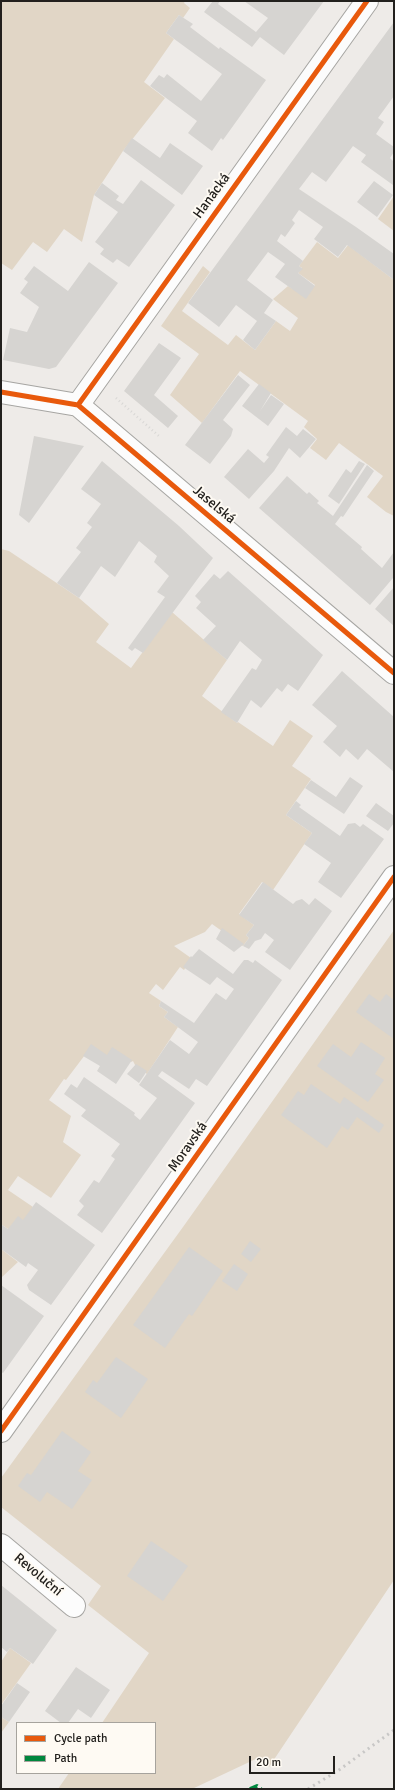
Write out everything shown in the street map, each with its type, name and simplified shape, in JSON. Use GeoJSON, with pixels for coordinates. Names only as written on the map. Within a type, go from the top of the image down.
{"type":"FeatureCollection","features":[{"type":"Feature","properties":{"kind":"street","name":"Hanácká"},"geometry":{"type":"LineString","coordinates":[[78,405],[367,1]]}},
{"type":"Feature","properties":{"kind":"street"},"geometry":{"type":"LineString","coordinates":[[1,392],[78,405]]}},
{"type":"Feature","properties":{"kind":"street","name":"Jaselská"},"geometry":{"type":"LineString","coordinates":[[78,405],[394,673]]}},
{"type":"Feature","properties":{"kind":"street","name":"Moravská"},"geometry":{"type":"LineString","coordinates":[[1,1431],[394,877]]}},
{"type":"Feature","properties":{"kind":"street","name":"Revoluční"},"geometry":{"type":"LineString","coordinates":[[1,1545],[74,1606]]}},
{"type":"Feature","properties":{"kind":"shaded area"},"geometry":{"type":"Polygon","coordinates":[[[1,1],[185,1],[184,3],[190,8],[183,18],[179,15],[166,33],[174,39],[144,82],[165,98],[123,151],[94,195],[82,242],[64,229],[47,252],[33,242],[12,270],[1,263],[1,1]]]}},
{"type":"Feature","properties":{"kind":"shaded area"},"geometry":{"type":"Polygon","coordinates":[[[394,196],[394,231],[378,219],[394,196]]]}},
{"type":"Feature","properties":{"kind":"shaded area"},"geometry":{"type":"Polygon","coordinates":[[[317,242],[338,258],[348,245],[394,280],[394,516],[386,512],[367,497],[383,476],[339,443],[326,460],[310,448],[317,439],[304,427],[308,421],[240,371],[202,423],[170,395],[199,354],[161,326],[203,266],[210,272],[182,311],[228,345],[236,335],[255,350],[276,321],[290,331],[298,318],[273,299],[288,286],[306,297],[315,285],[298,273],[302,268],[299,266],[317,242]]]}},
{"type":"Feature","properties":{"kind":"shaded area"},"geometry":{"type":"Polygon","coordinates":[[[1,549],[9,551],[79,598],[109,624],[96,642],[131,668],[172,612],[227,660],[202,696],[237,723],[238,722],[273,746],[290,720],[313,736],[292,766],[311,779],[286,815],[312,833],[273,890],[262,882],[239,914],[254,925],[246,935],[249,938],[243,946],[212,924],[205,932],[174,946],[191,958],[184,970],[180,967],[163,990],[156,984],[149,993],[161,1001],[159,1006],[168,1012],[164,1017],[178,1027],[147,1074],[135,1065],[133,1061],[131,1062],[113,1050],[107,1058],[91,1047],[66,1080],[64,1079],[49,1100],[71,1116],[63,1142],[81,1155],[51,1198],[18,1176],[8,1190],[33,1207],[16,1234],[2,1225],[1,1226],[1,549]]]}},
{"type":"Feature","properties":{"kind":"shaded area"},"geometry":{"type":"Polygon","coordinates":[[[394,930],[394,1580],[269,1767],[260,1757],[192,1789],[58,1789],[68,1774],[156,1774],[156,1722],[103,1722],[149,1653],[88,1605],[101,1586],[1,1507],[1,1478],[183,1227],[394,930]]]}},
{"type":"Feature","properties":{"kind":"shaded area"},"geometry":{"type":"Polygon","coordinates":[[[1,1249],[18,1262],[1,1278],[1,1249]]]}},
{"type":"Feature","properties":{"kind":"shaded area"},"geometry":{"type":"Polygon","coordinates":[[[10,1648],[31,1663],[1,1705],[1,1662],[10,1648]]]}},
{"type":"Feature","properties":{"kind":"shaded area"},"geometry":{"type":"Polygon","coordinates":[[[1,1717],[9,1722],[1,1733],[1,1717]]]}},
{"type":"Feature","properties":{"kind":"building"},"geometry":{"type":"Polygon","coordinates":[[[213,1],[220,1],[218,4],[256,32],[268,18],[244,1],[324,1],[284,55],[260,37],[252,47],[204,12],[213,1]]]}},
{"type":"Feature","properties":{"kind":"building"},"geometry":{"type":"Polygon","coordinates":[[[179,15],[193,24],[190,27],[219,49],[220,47],[266,80],[223,140],[221,138],[212,151],[188,133],[197,121],[150,86],[159,75],[164,78],[167,74],[201,101],[222,74],[166,33],[179,15]]]}},
{"type":"Feature","properties":{"kind":"building"},"geometry":{"type":"Polygon","coordinates":[[[394,22],[394,96],[378,118],[384,122],[376,134],[394,147],[394,152],[390,158],[394,162],[394,184],[393,185],[361,162],[366,155],[353,146],[326,182],[312,172],[299,189],[394,254],[394,280],[347,245],[338,257],[314,239],[323,227],[299,210],[292,220],[295,223],[285,237],[281,234],[277,241],[303,261],[299,266],[303,269],[298,273],[315,286],[306,299],[275,277],[285,264],[268,252],[247,280],[273,300],[264,313],[276,321],[255,350],[243,340],[257,321],[236,305],[219,327],[188,303],[394,22]]]}},
{"type":"Feature","properties":{"kind":"building"},"geometry":{"type":"Polygon","coordinates":[[[132,138],[160,158],[170,143],[203,166],[182,195],[123,151],[132,138]]]}},
{"type":"Feature","properties":{"kind":"building"},"geometry":{"type":"Polygon","coordinates":[[[141,180],[175,205],[129,267],[117,259],[113,263],[100,254],[104,249],[95,242],[118,212],[94,195],[102,183],[119,196],[116,200],[123,204],[141,180]]]}},
{"type":"Feature","properties":{"kind":"building"},"geometry":{"type":"Polygon","coordinates":[[[374,181],[393,195],[377,217],[357,202],[374,181]]]}},
{"type":"Feature","properties":{"kind":"building"},"geometry":{"type":"Polygon","coordinates":[[[89,262],[118,283],[56,367],[49,369],[3,360],[10,328],[27,332],[39,307],[20,293],[28,282],[24,279],[34,266],[68,291],[89,262]]]}},
{"type":"Feature","properties":{"kind":"building"},"geometry":{"type":"Polygon","coordinates":[[[159,343],[181,358],[154,395],[178,416],[168,428],[124,391],[159,343]]]}},
{"type":"Feature","properties":{"kind":"building"},"geometry":{"type":"Polygon","coordinates":[[[238,375],[250,385],[223,420],[233,429],[231,436],[210,464],[185,445],[238,375]]]}},
{"type":"Feature","properties":{"kind":"building"},"geometry":{"type":"Polygon","coordinates":[[[259,384],[271,393],[260,411],[271,395],[284,404],[268,426],[242,406],[259,384]]]}},
{"type":"Feature","properties":{"kind":"building"},"geometry":{"type":"Polygon","coordinates":[[[286,427],[297,436],[303,429],[316,439],[300,458],[289,448],[274,471],[249,499],[224,477],[248,449],[264,463],[269,457],[266,455],[286,427]]]}},
{"type":"Feature","properties":{"kind":"building"},"geometry":{"type":"Polygon","coordinates":[[[34,436],[84,446],[29,523],[19,515],[34,436]]]}},
{"type":"Feature","properties":{"kind":"building"},"geometry":{"type":"Polygon","coordinates":[[[102,461],[179,526],[213,558],[143,653],[135,648],[132,651],[128,648],[165,597],[157,592],[169,576],[154,562],[157,556],[139,541],[115,577],[101,566],[79,598],[57,583],[81,552],[76,548],[92,527],[87,523],[101,504],[81,489],[102,461]]]}},
{"type":"Feature","properties":{"kind":"building"},"geometry":{"type":"Polygon","coordinates":[[[359,461],[365,464],[339,504],[328,496],[346,469],[351,473],[359,461]]]}},
{"type":"Feature","properties":{"kind":"building"},"geometry":{"type":"Polygon","coordinates":[[[367,465],[374,471],[343,517],[341,516],[335,524],[362,547],[361,549],[382,568],[394,552],[393,578],[370,605],[259,508],[287,476],[307,494],[309,492],[319,501],[317,503],[333,516],[367,465]]]}},
{"type":"Feature","properties":{"kind":"building"},"geometry":{"type":"Polygon","coordinates":[[[228,571],[323,655],[298,691],[288,684],[282,692],[277,688],[261,708],[251,700],[237,723],[221,712],[252,668],[256,670],[262,660],[240,641],[227,660],[203,640],[216,626],[196,608],[201,602],[195,596],[214,574],[220,579],[228,571]]]}},
{"type":"Feature","properties":{"kind":"building"},"geometry":{"type":"Polygon","coordinates":[[[394,587],[394,626],[375,609],[394,587]]]}},
{"type":"Feature","properties":{"kind":"building"},"geometry":{"type":"Polygon","coordinates":[[[342,671],[394,717],[394,772],[367,749],[358,760],[346,749],[340,757],[323,742],[337,726],[312,705],[342,671]]]}},
{"type":"Feature","properties":{"kind":"building"},"geometry":{"type":"Polygon","coordinates":[[[350,777],[363,786],[344,814],[305,788],[311,780],[336,797],[350,777]]]}},
{"type":"Feature","properties":{"kind":"building"},"geometry":{"type":"Polygon","coordinates":[[[296,801],[301,805],[299,807],[340,836],[348,824],[355,823],[360,827],[363,824],[384,839],[341,898],[318,882],[331,863],[304,844],[312,833],[286,815],[296,801]]]}},
{"type":"Feature","properties":{"kind":"building"},"geometry":{"type":"Polygon","coordinates":[[[376,803],[394,816],[394,823],[388,831],[366,816],[376,803]]]}},
{"type":"Feature","properties":{"kind":"building"},"geometry":{"type":"Polygon","coordinates":[[[263,882],[293,904],[302,899],[309,905],[315,898],[332,911],[290,970],[265,952],[274,940],[265,933],[261,939],[255,941],[249,949],[243,946],[249,938],[246,935],[254,925],[239,915],[263,882]]]}},
{"type":"Feature","properties":{"kind":"building"},"geometry":{"type":"Polygon","coordinates":[[[222,928],[244,944],[234,952],[216,939],[222,928]]]}},
{"type":"Feature","properties":{"kind":"building"},"geometry":{"type":"Polygon","coordinates":[[[199,949],[233,974],[244,960],[248,960],[253,963],[255,960],[282,980],[207,1086],[196,1079],[189,1089],[162,1071],[158,1076],[195,1103],[102,1233],[77,1215],[84,1206],[79,1201],[94,1180],[99,1183],[115,1159],[111,1156],[120,1144],[81,1116],[86,1110],[64,1094],[71,1084],[77,1088],[84,1077],[135,1113],[134,1115],[140,1120],[157,1098],[139,1085],[170,1040],[189,1054],[198,1042],[164,1017],[168,1012],[159,1006],[161,1001],[194,1023],[216,993],[226,1000],[234,989],[217,977],[210,985],[183,967],[191,956],[192,957],[199,949]]]}},
{"type":"Feature","properties":{"kind":"building"},"geometry":{"type":"Polygon","coordinates":[[[369,994],[380,1002],[386,994],[394,1000],[394,1039],[356,1012],[369,994]]]}},
{"type":"Feature","properties":{"kind":"building"},"geometry":{"type":"Polygon","coordinates":[[[361,1042],[385,1058],[375,1074],[384,1080],[368,1102],[317,1066],[333,1044],[351,1057],[361,1042]]]}},
{"type":"Feature","properties":{"kind":"building"},"geometry":{"type":"Polygon","coordinates":[[[91,1044],[107,1055],[112,1047],[132,1060],[116,1084],[97,1071],[100,1066],[83,1056],[91,1044]]]}},
{"type":"Feature","properties":{"kind":"building"},"geometry":{"type":"Polygon","coordinates":[[[136,1064],[147,1071],[139,1083],[127,1074],[136,1064]]]}},
{"type":"Feature","properties":{"kind":"building"},"geometry":{"type":"Polygon","coordinates":[[[311,1084],[340,1104],[344,1097],[384,1125],[379,1133],[357,1117],[348,1130],[342,1126],[327,1148],[281,1115],[298,1091],[304,1095],[311,1084]]]}},
{"type":"Feature","properties":{"kind":"building"},"geometry":{"type":"Polygon","coordinates":[[[36,1202],[95,1245],[51,1305],[29,1290],[27,1285],[38,1270],[28,1263],[26,1267],[1,1249],[1,1226],[2,1225],[8,1229],[18,1216],[23,1220],[36,1202]]]}},
{"type":"Feature","properties":{"kind":"building"},"geometry":{"type":"Polygon","coordinates":[[[250,1241],[261,1249],[251,1262],[241,1254],[250,1241]]]}},
{"type":"Feature","properties":{"kind":"building"},"geometry":{"type":"Polygon","coordinates":[[[189,1247],[223,1271],[192,1316],[189,1314],[165,1348],[133,1325],[189,1247]]]}},
{"type":"Feature","properties":{"kind":"building"},"geometry":{"type":"Polygon","coordinates":[[[234,1264],[248,1274],[237,1291],[222,1281],[234,1264]]]}},
{"type":"Feature","properties":{"kind":"building"},"geometry":{"type":"Polygon","coordinates":[[[1,1285],[44,1316],[3,1373],[1,1372],[1,1285]]]}},
{"type":"Feature","properties":{"kind":"building"},"geometry":{"type":"Polygon","coordinates":[[[116,1357],[148,1379],[121,1418],[85,1392],[93,1380],[97,1383],[116,1357]]]}},
{"type":"Feature","properties":{"kind":"building"},"geometry":{"type":"Polygon","coordinates":[[[62,1431],[91,1452],[78,1471],[92,1480],[72,1509],[47,1492],[40,1502],[18,1486],[27,1473],[31,1475],[62,1431]]]}},
{"type":"Feature","properties":{"kind":"building"},"geometry":{"type":"Polygon","coordinates":[[[151,1541],[188,1566],[163,1601],[127,1576],[151,1541]]]}},
{"type":"Feature","properties":{"kind":"building"},"geometry":{"type":"Polygon","coordinates":[[[1,1585],[57,1630],[33,1664],[10,1648],[7,1652],[1,1647],[1,1585]]]}},
{"type":"Feature","properties":{"kind":"building"},"geometry":{"type":"Polygon","coordinates":[[[76,1667],[110,1690],[91,1718],[78,1709],[69,1722],[60,1722],[45,1711],[76,1667]]]}},
{"type":"Feature","properties":{"kind":"building"},"geometry":{"type":"Polygon","coordinates":[[[17,1683],[30,1692],[9,1722],[1,1717],[1,1706],[17,1683]]]}},
{"type":"Feature","properties":{"kind":"railway"},"geometry":{"type":"LineString","coordinates":[[308,1789],[339,1770],[394,1730]]}},
{"type":"Feature","properties":{"kind":"marked path"},"geometry":{"type":"LineString","coordinates":[[250,1789],[257,1786],[261,1789]]}},
{"type":"Feature","properties":{"kind":"cycle path"},"geometry":{"type":"LineString","coordinates":[[78,405],[367,1]]}},
{"type":"Feature","properties":{"kind":"cycle path"},"geometry":{"type":"LineString","coordinates":[[1,392],[78,405],[394,673]]}},
{"type":"Feature","properties":{"kind":"cycle path"},"geometry":{"type":"LineString","coordinates":[[1,1431],[394,877]]}}]}
